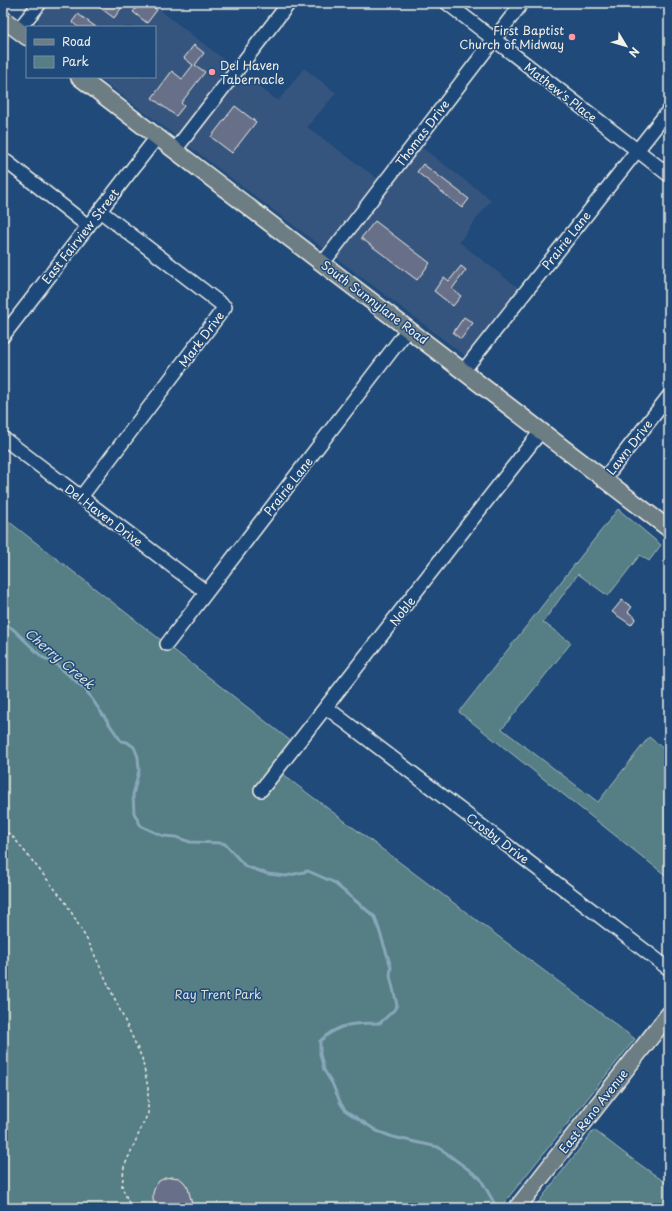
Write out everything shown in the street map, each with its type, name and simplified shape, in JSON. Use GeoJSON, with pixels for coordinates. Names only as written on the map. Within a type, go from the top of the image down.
{"type":"FeatureCollection","features":[{"type":"Feature","properties":{"kind":"main road"},"geometry":{"type":"LineString","coordinates":[[3,19],[23,34]]}},
{"type":"Feature","properties":{"kind":"main road","name":"South Sunnylane Road"},"geometry":{"type":"LineString","coordinates":[[80,78],[464,370],[669,529]]}},
{"type":"Feature","properties":{"kind":"main road","name":"East Reno Avenue"},"geometry":{"type":"LineString","coordinates":[[517,1208],[669,1014]]}},
{"type":"Feature","properties":{"kind":"street"},"geometry":{"type":"LineString","coordinates":[[27,26],[40,3]]}},
{"type":"Feature","properties":{"kind":"street"},"geometry":{"type":"LineString","coordinates":[[175,150],[289,3]]}},
{"type":"Feature","properties":{"kind":"street","name":"Mathew's Place"},"geometry":{"type":"LineString","coordinates":[[447,3],[669,175]]}},
{"type":"Feature","properties":{"kind":"street","name":"Thomas Drive"},"geometry":{"type":"LineString","coordinates":[[323,263],[522,3]]}},
{"type":"Feature","properties":{"kind":"street","name":"Prairie Lane"},"geometry":{"type":"LineString","coordinates":[[464,370],[669,110]]}},
{"type":"Feature","properties":{"kind":"street","name":"East Fairview Street"},"geometry":{"type":"LineString","coordinates":[[3,336],[157,137]]}},
{"type":"Feature","properties":{"kind":"street"},"geometry":{"type":"LineString","coordinates":[[7,162],[88,226]]}},
{"type":"Feature","properties":{"kind":"street","name":"Mark Drive"},"geometry":{"type":"LineString","coordinates":[[81,497],[225,307],[100,211]]}},
{"type":"Feature","properties":{"kind":"street","name":"Prairie Lane"},"geometry":{"type":"LineString","coordinates":[[166,644],[409,328]]}},
{"type":"Feature","properties":{"kind":"street","name":"Lawn Drive"},"geometry":{"type":"LineString","coordinates":[[604,479],[669,396]]}},
{"type":"Feature","properties":{"kind":"street","name":"Noble"},"geometry":{"type":"LineString","coordinates":[[261,790],[327,708],[541,431]]}},
{"type":"Feature","properties":{"kind":"street","name":"Del Haven Drive"},"geometry":{"type":"LineString","coordinates":[[3,438],[206,592]]}},
{"type":"Feature","properties":{"kind":"street","name":"Crosby Drive"},"geometry":{"type":"LineString","coordinates":[[327,708],[669,969]]}},
{"type":"Feature","properties":{"kind":"path"},"geometry":{"type":"LineString","coordinates":[[3,829],[14,838],[66,903],[90,945],[142,1058],[148,1088],[148,1114],[124,1167],[122,1187],[131,1208]]}},
{"type":"Feature","properties":{"kind":"shaded area"},"geometry":{"type":"Polygon","coordinates":[[[49,3],[166,3],[161,11],[278,101],[304,68],[336,93],[307,127],[389,187],[421,147],[491,200],[459,242],[520,289],[468,358],[99,78],[156,78],[156,26],[38,26],[38,19],[49,3]]]}},
{"type":"Feature","properties":{"kind":"shaded area"},"geometry":{"type":"Polygon","coordinates":[[[3,32],[11,38],[3,47],[3,32]]]}},
{"type":"Feature","properties":{"kind":"green space"},"geometry":{"type":"Polygon","coordinates":[[[618,509],[661,545],[649,561],[640,555],[608,596],[578,574],[543,622],[571,643],[502,729],[598,802],[649,737],[669,753],[669,878],[459,712],[618,509]]]}},
{"type":"Feature","properties":{"kind":"green space","name":"Ray Trent Park"},"geometry":{"type":"Polygon","coordinates":[[[3,517],[292,742],[274,768],[635,1039],[500,1208],[3,1208],[3,517]]]}},
{"type":"Feature","properties":{"kind":"green space"},"geometry":{"type":"Polygon","coordinates":[[[594,1130],[669,1185],[669,1208],[534,1208],[594,1130]]]}},
{"type":"Feature","properties":{"kind":"building"},"geometry":{"type":"Polygon","coordinates":[[[94,3],[125,3],[114,18],[94,3]]]}},
{"type":"Feature","properties":{"kind":"building"},"geometry":{"type":"Polygon","coordinates":[[[140,3],[147,3],[157,10],[147,23],[133,12],[140,3]]]}},
{"type":"Feature","properties":{"kind":"building"},"geometry":{"type":"Polygon","coordinates":[[[78,14],[95,26],[77,26],[72,22],[78,14]]]}},
{"type":"Feature","properties":{"kind":"building"},"geometry":{"type":"Polygon","coordinates":[[[194,45],[204,53],[195,65],[205,72],[181,103],[184,106],[176,116],[152,98],[172,71],[182,79],[193,65],[184,58],[194,45]]]}},
{"type":"Feature","properties":{"kind":"building"},"geometry":{"type":"Polygon","coordinates":[[[235,106],[256,122],[232,153],[211,137],[235,106]]]}},
{"type":"Feature","properties":{"kind":"building"},"geometry":{"type":"Polygon","coordinates":[[[423,164],[469,199],[462,208],[417,172],[423,164]]]}},
{"type":"Feature","properties":{"kind":"building"},"geometry":{"type":"Polygon","coordinates":[[[375,221],[430,263],[417,280],[361,238],[375,221]]]}},
{"type":"Feature","properties":{"kind":"building"},"geometry":{"type":"Polygon","coordinates":[[[461,266],[466,270],[452,289],[461,296],[453,306],[434,291],[444,277],[449,281],[461,266]]]}},
{"type":"Feature","properties":{"kind":"building"},"geometry":{"type":"Polygon","coordinates":[[[464,317],[473,323],[461,339],[453,333],[464,317]]]}},
{"type":"Feature","properties":{"kind":"building"},"geometry":{"type":"Polygon","coordinates":[[[622,600],[632,607],[628,612],[636,618],[631,625],[612,612],[622,600]]]}},
{"type":"Feature","properties":{"kind":"building"},"geometry":{"type":"Polygon","coordinates":[[[172,1177],[179,1178],[184,1182],[188,1188],[193,1208],[158,1208],[156,1206],[153,1200],[155,1187],[159,1181],[172,1177]]]}},
{"type":"Feature","properties":{"kind":"waterway","name":"Cherry Creek"},"geometry":{"type":"LineString","coordinates":[[3,623],[13,629],[42,657],[56,664],[85,689],[121,741],[127,742],[134,747],[138,757],[139,770],[133,795],[134,813],[141,826],[163,836],[176,837],[190,842],[225,844],[245,866],[268,874],[286,876],[308,871],[333,882],[375,917],[391,967],[390,976],[397,1005],[394,1010],[380,1023],[362,1023],[340,1027],[320,1041],[320,1054],[324,1070],[346,1111],[377,1131],[393,1137],[438,1147],[480,1178],[497,1208]]}},
{"type":"Feature","properties":{"kind":"place","name":"First Baptist Church of Midway"},"geometry":{"type":"Point","coordinates":[572,37]}},
{"type":"Feature","properties":{"kind":"place","name":"Del Haven Tabernacle"},"geometry":{"type":"Point","coordinates":[212,72]}}]}
